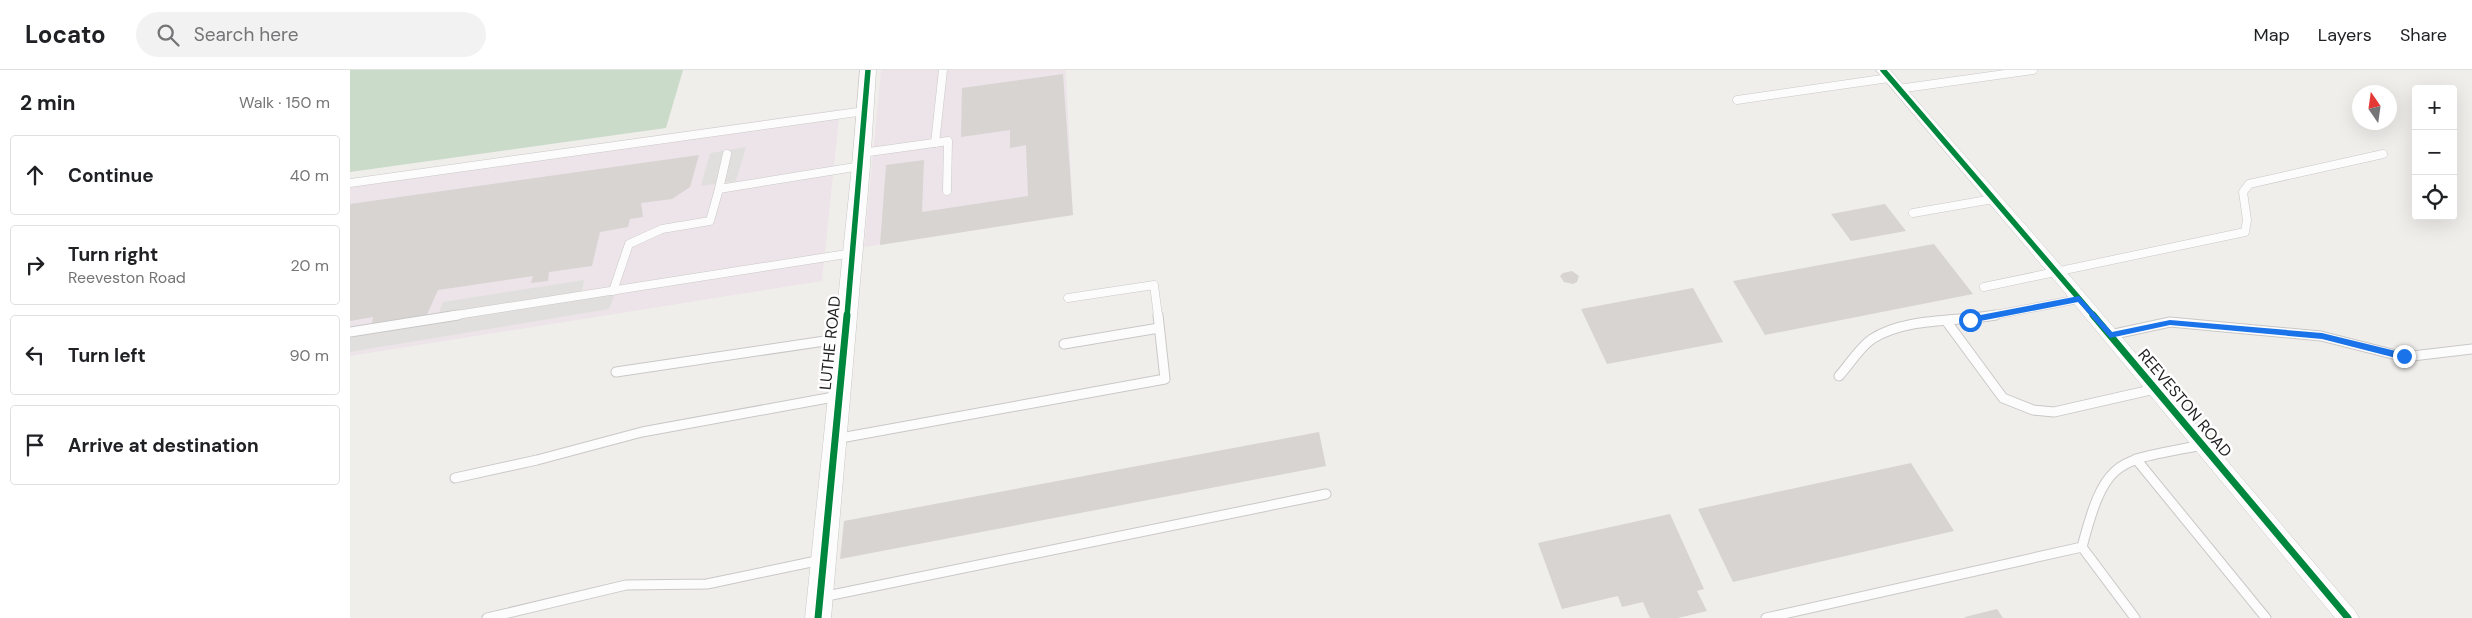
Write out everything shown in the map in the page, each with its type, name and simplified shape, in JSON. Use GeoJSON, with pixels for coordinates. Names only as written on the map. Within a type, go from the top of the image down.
{"type":"FeatureCollection","features":[{"type":"Feature","properties":{"kind":"street","name":"LUTHE ROAD"},"geometry":{"type":"LineString","coordinates":[[819,608],[862,159],[868,70]]}},
{"type":"Feature","properties":{"kind":"street","name":"REEVESTON ROAD"},"geometry":{"type":"LineString","coordinates":[[1890,79],[2057,272],[2348,618]]}},
{"type":"Feature","properties":{"kind":"lane"},"geometry":{"type":"LineString","coordinates":[[935,143],[943,70]]}},
{"type":"Feature","properties":{"kind":"lane"},"geometry":{"type":"LineString","coordinates":[[1737,100],[1890,79],[2033,70]]}},
{"type":"Feature","properties":{"kind":"lane"},"geometry":{"type":"LineString","coordinates":[[350,183],[865,111]]}},
{"type":"Feature","properties":{"kind":"lane"},"geometry":{"type":"LineString","coordinates":[[720,189],[948,141],[947,191]]}},
{"type":"Feature","properties":{"kind":"lane"},"geometry":{"type":"LineString","coordinates":[[613,291],[629,244],[662,229],[710,221],[720,189],[727,154]]}},
{"type":"Feature","properties":{"kind":"lane"},"geometry":{"type":"LineString","coordinates":[[1984,287],[2245,232],[2247,220],[2243,192],[2249,184],[2383,154]]}},
{"type":"Feature","properties":{"kind":"lane"},"geometry":{"type":"LineString","coordinates":[[1913,213],[1993,199]]}},
{"type":"Feature","properties":{"kind":"lane"},"geometry":{"type":"LineString","coordinates":[[350,332],[853,253]]}},
{"type":"Feature","properties":{"kind":"lane"},"geometry":{"type":"LineString","coordinates":[[835,439],[1165,379],[1154,284],[1068,298]]}},
{"type":"Feature","properties":{"kind":"lane"},"geometry":{"type":"LineString","coordinates":[[1839,376],[1872,340],[1899,328],[1929,322],[1947,322],[1997,316],[2079,299]]}},
{"type":"Feature","properties":{"kind":"lane"},"geometry":{"type":"LineString","coordinates":[[1947,322],[2003,398],[2033,410],[2054,412],[2155,389]]}},
{"type":"Feature","properties":{"kind":"lane"},"geometry":{"type":"LineString","coordinates":[[2110,335],[2170,322],[2322,336],[2404,356],[2472,349]]}},
{"type":"Feature","properties":{"kind":"lane"},"geometry":{"type":"LineString","coordinates":[[1064,344],[1159,328]]}},
{"type":"Feature","properties":{"kind":"lane"},"geometry":{"type":"LineString","coordinates":[[616,372],[845,338]]}},
{"type":"Feature","properties":{"kind":"lane"},"geometry":{"type":"LineString","coordinates":[[455,478],[537,460],[642,432],[839,396]]}},
{"type":"Feature","properties":{"kind":"lane"},"geometry":{"type":"LineString","coordinates":[[2082,547],[2093,506],[2106,479],[2129,460],[2202,445]]}},
{"type":"Feature","properties":{"kind":"lane"},"geometry":{"type":"LineString","coordinates":[[2136,459],[2266,618]]}},
{"type":"Feature","properties":{"kind":"lane"},"geometry":{"type":"LineString","coordinates":[[819,608],[1326,494]]}},
{"type":"Feature","properties":{"kind":"lane"},"geometry":{"type":"LineString","coordinates":[[1766,618],[2082,547]]}},
{"type":"Feature","properties":{"kind":"lane"},"geometry":{"type":"LineString","coordinates":[[2082,547],[2135,618]]}},
{"type":"Feature","properties":{"kind":"lane"},"geometry":{"type":"LineString","coordinates":[[487,618],[626,585],[707,584],[823,560]]}},
{"type":"Feature","properties":{"kind":"shaded area"},"geometry":{"type":"Polygon","coordinates":[[[881,70],[1066,70],[1073,215],[864,247],[881,70]]]}},
{"type":"Feature","properties":{"kind":"shaded area"},"geometry":{"type":"Polygon","coordinates":[[[840,109],[822,281],[350,356],[350,179],[840,109]]]}},
{"type":"Feature","properties":{"kind":"shaded area"},"geometry":{"type":"Polygon","coordinates":[[[746,147],[736,181],[701,186],[710,153],[746,147]]]}},
{"type":"Feature","properties":{"kind":"shaded area"},"geometry":{"type":"Polygon","coordinates":[[[584,280],[580,300],[615,294],[609,309],[350,352],[350,331],[438,316],[443,302],[584,280]]]}},
{"type":"Feature","properties":{"kind":"green space"},"geometry":{"type":"Polygon","coordinates":[[[350,70],[683,70],[666,128],[350,172],[350,70]]]}},
{"type":"Feature","properties":{"kind":"building"},"geometry":{"type":"Polygon","coordinates":[[[1063,74],[1073,215],[880,245],[886,165],[924,160],[922,212],[1028,196],[1026,145],[1010,148],[1010,130],[961,137],[962,88],[1063,74]]]}},
{"type":"Feature","properties":{"kind":"building"},"geometry":{"type":"Polygon","coordinates":[[[699,155],[690,187],[672,199],[641,203],[643,217],[630,219],[628,227],[600,232],[592,266],[549,272],[548,281],[531,283],[533,276],[438,290],[425,319],[371,327],[373,317],[350,321],[350,204],[699,155]]]}},
{"type":"Feature","properties":{"kind":"building"},"geometry":{"type":"Polygon","coordinates":[[[1885,204],[1906,231],[1851,241],[1831,214],[1885,204]]]}},
{"type":"Feature","properties":{"kind":"building"},"geometry":{"type":"Polygon","coordinates":[[[1934,244],[1973,294],[1765,335],[1733,281],[1934,244]]]}},
{"type":"Feature","properties":{"kind":"building"},"geometry":{"type":"Polygon","coordinates":[[[1572,271],[1579,276],[1577,282],[1573,284],[1564,282],[1560,276],[1563,273],[1572,271]]]}},
{"type":"Feature","properties":{"kind":"building"},"geometry":{"type":"Polygon","coordinates":[[[1693,288],[1723,342],[1607,364],[1581,309],[1693,288]]]}},
{"type":"Feature","properties":{"kind":"building"},"geometry":{"type":"Polygon","coordinates":[[[1319,432],[1326,466],[840,559],[844,521],[1319,432]]]}},
{"type":"Feature","properties":{"kind":"building"},"geometry":{"type":"Polygon","coordinates":[[[1911,463],[1954,531],[1733,582],[1698,509],[1911,463]]]}},
{"type":"Feature","properties":{"kind":"building"},"geometry":{"type":"Polygon","coordinates":[[[1670,514],[1704,589],[1697,591],[1707,611],[1678,618],[1650,618],[1643,602],[1622,607],[1618,596],[1562,609],[1538,543],[1670,514]]]}},
{"type":"Feature","properties":{"kind":"building"},"geometry":{"type":"Polygon","coordinates":[[[1997,609],[2003,618],[1965,618],[1965,617],[1997,609]]]}},
{"type":"Feature","properties":{"kind":"cycle path"},"geometry":{"type":"LineString","coordinates":[[818,618],[861,166],[868,70]]}},
{"type":"Feature","properties":{"kind":"cycle path"},"geometry":{"type":"LineString","coordinates":[[1883,70],[2057,272],[2348,618]]}},
{"type":"Feature","properties":{"kind":"route"},"geometry":{"type":"LineString","coordinates":[[1970,320],[2079,299],[2110,335],[2170,322],[2322,336],[2404,356]]}}]}
